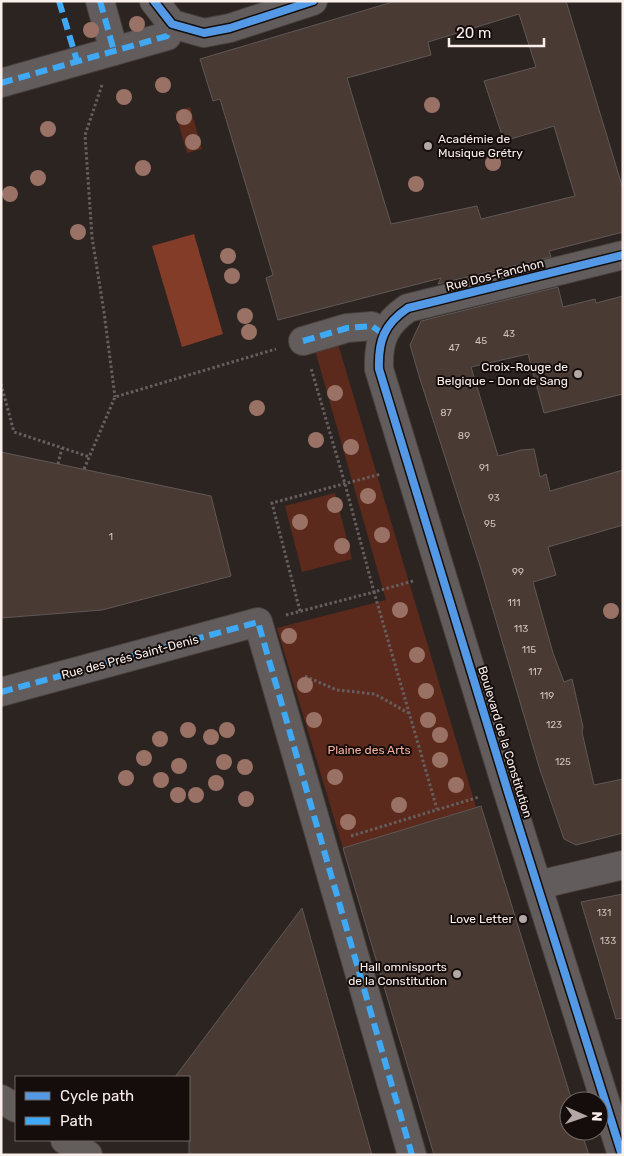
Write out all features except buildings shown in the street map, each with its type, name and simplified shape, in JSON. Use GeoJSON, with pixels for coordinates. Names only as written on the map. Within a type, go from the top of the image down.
{"type":"FeatureCollection","features":[{"type":"Feature","properties":{"kind":"main road"},"geometry":{"type":"LineString","coordinates":[[1,1099],[15,1107]]}},
{"type":"Feature","properties":{"kind":"main road"},"geometry":{"type":"LineString","coordinates":[[67,1141],[88,1155]]}},
{"type":"Feature","properties":{"kind":"street"},"geometry":{"type":"LineString","coordinates":[[100,1],[114,51]]}},
{"type":"Feature","properties":{"kind":"street"},"geometry":{"type":"LineString","coordinates":[[154,1],[172,24],[204,33],[230,28],[313,1]]}},
{"type":"Feature","properties":{"kind":"street"},"geometry":{"type":"LineString","coordinates":[[1,83],[167,36],[172,24]]}},
{"type":"Feature","properties":{"kind":"street","name":"Rue Dos-Fanchon"},"geometry":{"type":"LineString","coordinates":[[383,334],[396,316],[408,308],[623,255]]}},
{"type":"Feature","properties":{"kind":"street"},"geometry":{"type":"LineString","coordinates":[[303,341],[347,328],[372,326],[383,334]]}},
{"type":"Feature","properties":{"kind":"street","name":"Boulevard de la Constitution"},"geometry":{"type":"LineString","coordinates":[[383,334],[378,350],[379,369],[507,790],[622,1155]]}},
{"type":"Feature","properties":{"kind":"street"},"geometry":{"type":"LineString","coordinates":[[258,622],[412,1155]]}},
{"type":"Feature","properties":{"kind":"street","name":"Rue des Prés Saint-Denis"},"geometry":{"type":"LineString","coordinates":[[1,692],[258,622]]}},
{"type":"Feature","properties":{"kind":"street"},"geometry":{"type":"LineString","coordinates":[[538,885],[623,865]]}},
{"type":"Feature","properties":{"kind":"path"},"geometry":{"type":"LineString","coordinates":[[84,469],[115,397],[92,237],[85,135],[114,51]]}},
{"type":"Feature","properties":{"kind":"path"},"geometry":{"type":"LineString","coordinates":[[115,397],[207,368],[303,341],[437,809]]}},
{"type":"Feature","properties":{"kind":"path"},"geometry":{"type":"LineString","coordinates":[[1,384],[14,432],[90,457]]}},
{"type":"Feature","properties":{"kind":"path"},"geometry":{"type":"LineString","coordinates":[[58,464],[62,448]]}},
{"type":"Feature","properties":{"kind":"path"},"geometry":{"type":"LineString","coordinates":[[300,611],[272,503],[345,484]]}},
{"type":"Feature","properties":{"kind":"path"},"geometry":{"type":"LineString","coordinates":[[258,622],[442,572]]}},
{"type":"Feature","properties":{"kind":"path"},"geometry":{"type":"LineString","coordinates":[[301,672],[308,678],[337,690],[375,694],[409,713]]}},
{"type":"Feature","properties":{"kind":"path"},"geometry":{"type":"LineString","coordinates":[[322,845],[437,809],[507,790]]}},
{"type":"Feature","properties":{"kind":"green space"},"geometry":{"type":"Polygon","coordinates":[[[190,107],[202,149],[187,153],[175,112],[190,107]]]}},
{"type":"Feature","properties":{"kind":"green space","name":"Plaine des Arts"},"geometry":{"type":"Polygon","coordinates":[[[338,344],[476,807],[343,848],[277,628],[386,600],[315,350],[338,344]]]}},
{"type":"Feature","properties":{"kind":"green space"},"geometry":{"type":"Polygon","coordinates":[[[335,493],[352,559],[302,572],[285,506],[335,493]]]}},
{"type":"Feature","properties":{"kind":"shaded area"},"geometry":{"type":"Polygon","coordinates":[[[194,234],[223,334],[182,347],[152,246],[194,234]]]}},
{"type":"Feature","properties":{"kind":"marked path"},"geometry":{"type":"LineString","coordinates":[[59,1],[77,61]]}},
{"type":"Feature","properties":{"kind":"marked path"},"geometry":{"type":"LineString","coordinates":[[100,1],[114,51]]}},
{"type":"Feature","properties":{"kind":"marked path"},"geometry":{"type":"LineString","coordinates":[[1,83],[167,36],[172,24]]}},
{"type":"Feature","properties":{"kind":"marked path"},"geometry":{"type":"LineString","coordinates":[[303,341],[347,328],[372,326],[383,334]]}},
{"type":"Feature","properties":{"kind":"marked path"},"geometry":{"type":"LineString","coordinates":[[1,692],[258,622],[412,1155]]}},
{"type":"Feature","properties":{"kind":"cycle path"},"geometry":{"type":"LineString","coordinates":[[154,1],[172,24],[204,33],[230,28],[313,1]]}},
{"type":"Feature","properties":{"kind":"cycle path"},"geometry":{"type":"LineString","coordinates":[[622,1155],[507,789],[379,369],[379,359],[384,334],[393,320],[408,308],[623,255]]}},
{"type":"Feature","properties":{"kind":"place","name":"Académie de Musique Grétry"},"geometry":{"type":"Point","coordinates":[428,146]}},
{"type":"Feature","properties":{"kind":"place","name":"Croix-Rouge de Belgique - Don de Sang"},"geometry":{"type":"Point","coordinates":[578,374]}},
{"type":"Feature","properties":{"kind":"place","name":"Love Letter"},"geometry":{"type":"Point","coordinates":[523,919]}},
{"type":"Feature","properties":{"kind":"place","name":"Hall omnisports de la Constitution"},"geometry":{"type":"Point","coordinates":[457,974]}}]}
